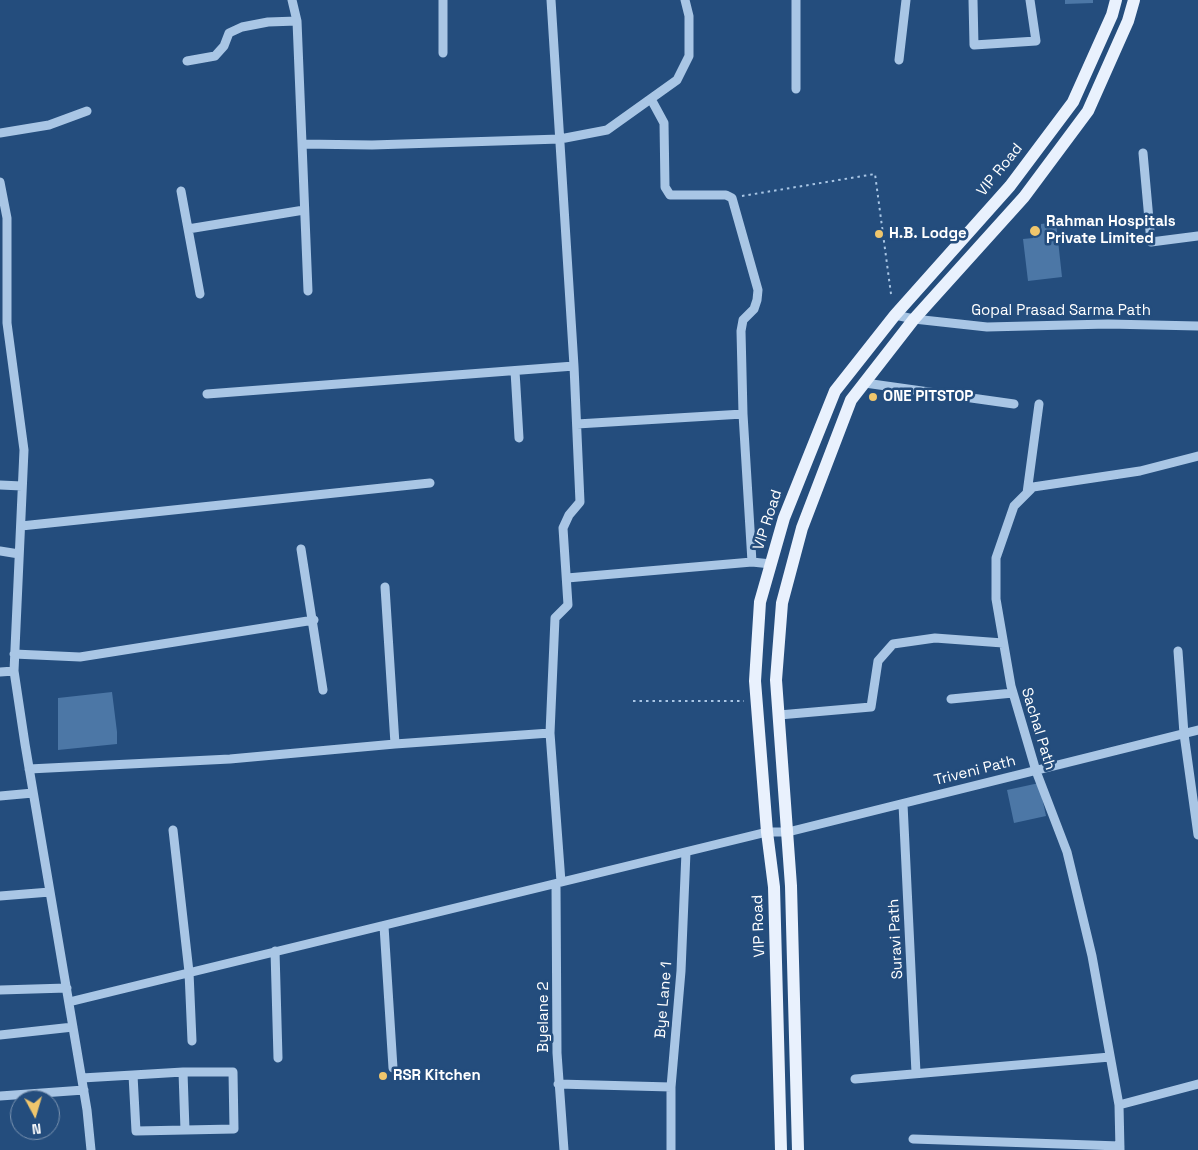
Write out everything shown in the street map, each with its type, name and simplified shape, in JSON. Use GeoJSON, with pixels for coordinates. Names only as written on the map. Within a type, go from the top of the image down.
{"type":"FeatureCollection","features":[{"type":"Feature","properties":{"kind":"main road","name":"VIP Road"},"geometry":{"type":"LineString","coordinates":[[781,1150],[774,887],[767,832],[755,681],[760,602],[784,518],[835,391],[895,315],[1010,186],[1073,102],[1112,15],[1116,0]]}},
{"type":"Feature","properties":{"kind":"main road"},"geometry":{"type":"LineString","coordinates":[[798,1150],[788,832],[776,680],[782,603],[802,528],[851,400],[914,319],[1024,197],[1088,111],[1128,21],[1134,0]]}},
{"type":"Feature","properties":{"kind":"street"},"geometry":{"type":"LineString","coordinates":[[292,0],[297,21],[308,291]]}},
{"type":"Feature","properties":{"kind":"street"},"geometry":{"type":"LineString","coordinates":[[443,0],[443,53]]}},
{"type":"Feature","properties":{"kind":"street","name":"Byelane 2"},"geometry":{"type":"LineString","coordinates":[[551,0],[574,366],[580,502],[569,515],[563,528],[568,605],[555,618],[550,733],[559,883],[558,1084],[564,1150]]}},
{"type":"Feature","properties":{"kind":"street"},"geometry":{"type":"LineString","coordinates":[[302,144],[372,145],[560,139],[607,130],[677,80],[689,56],[689,16],[685,0]]}},
{"type":"Feature","properties":{"kind":"street"},"geometry":{"type":"LineString","coordinates":[[796,0],[796,89]]}},
{"type":"Feature","properties":{"kind":"street"},"geometry":{"type":"LineString","coordinates":[[899,60],[906,0]]}},
{"type":"Feature","properties":{"kind":"street"},"geometry":{"type":"LineString","coordinates":[[973,0],[974,45],[1036,41],[1030,0]]}},
{"type":"Feature","properties":{"kind":"street"},"geometry":{"type":"LineString","coordinates":[[187,61],[215,56],[224,46],[229,33],[242,27],[268,22],[297,21]]}},
{"type":"Feature","properties":{"kind":"street"},"geometry":{"type":"LineString","coordinates":[[651,98],[664,123],[665,187],[670,195],[726,195],[732,198],[758,290],[754,309],[743,320],[741,331],[743,414],[752,562]]}},
{"type":"Feature","properties":{"kind":"street"},"geometry":{"type":"LineString","coordinates":[[0,133],[49,125],[87,111]]}},
{"type":"Feature","properties":{"kind":"street"},"geometry":{"type":"LineString","coordinates":[[1143,153],[1151,242],[1198,236]]}},
{"type":"Feature","properties":{"kind":"street"},"geometry":{"type":"LineString","coordinates":[[0,182],[7,218],[7,323],[24,450],[14,670],[84,1090],[91,1150]]}},
{"type":"Feature","properties":{"kind":"street"},"geometry":{"type":"LineString","coordinates":[[181,191],[200,294]]}},
{"type":"Feature","properties":{"kind":"street"},"geometry":{"type":"LineString","coordinates":[[188,229],[304,210]]}},
{"type":"Feature","properties":{"kind":"street","name":"Gopal Prasad Sarma Path"},"geometry":{"type":"LineString","coordinates":[[895,315],[988,328],[1108,324],[1198,326]]}},
{"type":"Feature","properties":{"kind":"street"},"geometry":{"type":"LineString","coordinates":[[207,394],[574,366]]}},
{"type":"Feature","properties":{"kind":"street"},"geometry":{"type":"LineString","coordinates":[[515,371],[519,438]]}},
{"type":"Feature","properties":{"kind":"street"},"geometry":{"type":"LineString","coordinates":[[865,383],[1014,404]]}},
{"type":"Feature","properties":{"kind":"street"},"geometry":{"type":"LineString","coordinates":[[1027,493],[1039,404]]}},
{"type":"Feature","properties":{"kind":"street"},"geometry":{"type":"LineString","coordinates":[[577,424],[743,414]]}},
{"type":"Feature","properties":{"kind":"street"},"geometry":{"type":"LineString","coordinates":[[1027,493],[1033,487],[1140,471],[1198,456]]}},
{"type":"Feature","properties":{"kind":"street"},"geometry":{"type":"LineString","coordinates":[[21,526],[430,483]]}},
{"type":"Feature","properties":{"kind":"street"},"geometry":{"type":"LineString","coordinates":[[0,485],[22,486]]}},
{"type":"Feature","properties":{"kind":"street","name":"Sachal Path"},"geometry":{"type":"LineString","coordinates":[[1027,493],[1014,506],[996,558],[996,599],[1013,693],[1036,770],[1067,852],[1092,956],[1119,1105],[1120,1148]]}},
{"type":"Feature","properties":{"kind":"street"},"geometry":{"type":"LineString","coordinates":[[302,549],[323,690]]}},
{"type":"Feature","properties":{"kind":"street"},"geometry":{"type":"LineString","coordinates":[[0,551],[19,554]]}},
{"type":"Feature","properties":{"kind":"street"},"geometry":{"type":"LineString","coordinates":[[566,578],[752,562],[771,564]]}},
{"type":"Feature","properties":{"kind":"street"},"geometry":{"type":"LineString","coordinates":[[385,587],[395,744]]}},
{"type":"Feature","properties":{"kind":"street"},"geometry":{"type":"LineString","coordinates":[[14,654],[80,657],[314,620]]}},
{"type":"Feature","properties":{"kind":"street"},"geometry":{"type":"LineString","coordinates":[[779,715],[871,707],[878,661],[893,644],[936,638],[1003,643]]}},
{"type":"Feature","properties":{"kind":"street"},"geometry":{"type":"LineString","coordinates":[[1178,651],[1184,734],[1198,835]]}},
{"type":"Feature","properties":{"kind":"street"},"geometry":{"type":"LineString","coordinates":[[0,672],[14,670]]}},
{"type":"Feature","properties":{"kind":"street"},"geometry":{"type":"LineString","coordinates":[[951,699],[1013,693]]}},
{"type":"Feature","properties":{"kind":"street","name":"Triveni Path"},"geometry":{"type":"LineString","coordinates":[[69,1002],[767,832],[788,832],[1198,730]]}},
{"type":"Feature","properties":{"kind":"street"},"geometry":{"type":"LineString","coordinates":[[29,768],[230,759],[395,744],[550,733]]}},
{"type":"Feature","properties":{"kind":"street"},"geometry":{"type":"LineString","coordinates":[[0,796],[33,793]]}},
{"type":"Feature","properties":{"kind":"street","name":"Suravi Path"},"geometry":{"type":"LineString","coordinates":[[903,804],[916,1073]]}},
{"type":"Feature","properties":{"kind":"street"},"geometry":{"type":"LineString","coordinates":[[173,830],[189,972],[192,1041]]}},
{"type":"Feature","properties":{"kind":"street","name":"Bye Lane 1"},"geometry":{"type":"LineString","coordinates":[[671,1150],[671,1087],[681,972],[686,852]]}},
{"type":"Feature","properties":{"kind":"street"},"geometry":{"type":"LineString","coordinates":[[0,896],[50,892]]}},
{"type":"Feature","properties":{"kind":"street"},"geometry":{"type":"LineString","coordinates":[[384,926],[393,1068]]}},
{"type":"Feature","properties":{"kind":"street"},"geometry":{"type":"LineString","coordinates":[[275,952],[278,1058]]}},
{"type":"Feature","properties":{"kind":"street"},"geometry":{"type":"LineString","coordinates":[[0,990],[67,988]]}},
{"type":"Feature","properties":{"kind":"street"},"geometry":{"type":"LineString","coordinates":[[0,1035],[73,1027]]}},
{"type":"Feature","properties":{"kind":"street"},"geometry":{"type":"LineString","coordinates":[[855,1079],[1110,1057]]}},
{"type":"Feature","properties":{"kind":"street"},"geometry":{"type":"LineString","coordinates":[[82,1078],[183,1072],[233,1072],[234,1129],[136,1131],[133,1075]]}},
{"type":"Feature","properties":{"kind":"street"},"geometry":{"type":"LineString","coordinates":[[183,1072],[185,1130]]}},
{"type":"Feature","properties":{"kind":"street"},"geometry":{"type":"LineString","coordinates":[[558,1084],[671,1087]]}},
{"type":"Feature","properties":{"kind":"street"},"geometry":{"type":"LineString","coordinates":[[1119,1105],[1198,1084]]}},
{"type":"Feature","properties":{"kind":"street"},"geometry":{"type":"LineString","coordinates":[[0,1096],[84,1090]]}},
{"type":"Feature","properties":{"kind":"street"},"geometry":{"type":"LineString","coordinates":[[913,1139],[1120,1148]]}},
{"type":"Feature","properties":{"kind":"path"},"geometry":{"type":"LineString","coordinates":[[732,198],[875,174],[890,294]]}},
{"type":"Feature","properties":{"kind":"path"},"geometry":{"type":"LineString","coordinates":[[633,701],[744,701]]}},
{"type":"Feature","properties":{"kind":"building"},"geometry":{"type":"Polygon","coordinates":[[[1065,0],[1093,0],[1093,3],[1065,4],[1065,0]]]}},
{"type":"Feature","properties":{"kind":"building","name":"Rahman Hospitals Private Limited"},"geometry":{"type":"Polygon","coordinates":[[[1056,222],[1062,277],[1028,281],[1023,239],[1033,238],[1032,231],[1041,230],[1041,224],[1056,222]]]}},
{"type":"Feature","properties":{"kind":"building"},"geometry":{"type":"Polygon","coordinates":[[[112,692],[117,744],[58,750],[58,698],[112,692]]]}},
{"type":"Feature","properties":{"kind":"building"},"geometry":{"type":"Polygon","coordinates":[[[1039,783],[1046,816],[1014,823],[1007,790],[1039,783]]]}},
{"type":"Feature","properties":{"kind":"place","name":"Rahman Hospitals Private Limited"},"geometry":{"type":"Point","coordinates":[1035,231]}},
{"type":"Feature","properties":{"kind":"place","name":"H.B. Lodge"},"geometry":{"type":"Point","coordinates":[879,234]}},
{"type":"Feature","properties":{"kind":"place","name":"ONE PITSTOP"},"geometry":{"type":"Point","coordinates":[873,397]}},
{"type":"Feature","properties":{"kind":"place","name":"RSR Kitchen"},"geometry":{"type":"Point","coordinates":[383,1076]}}]}
